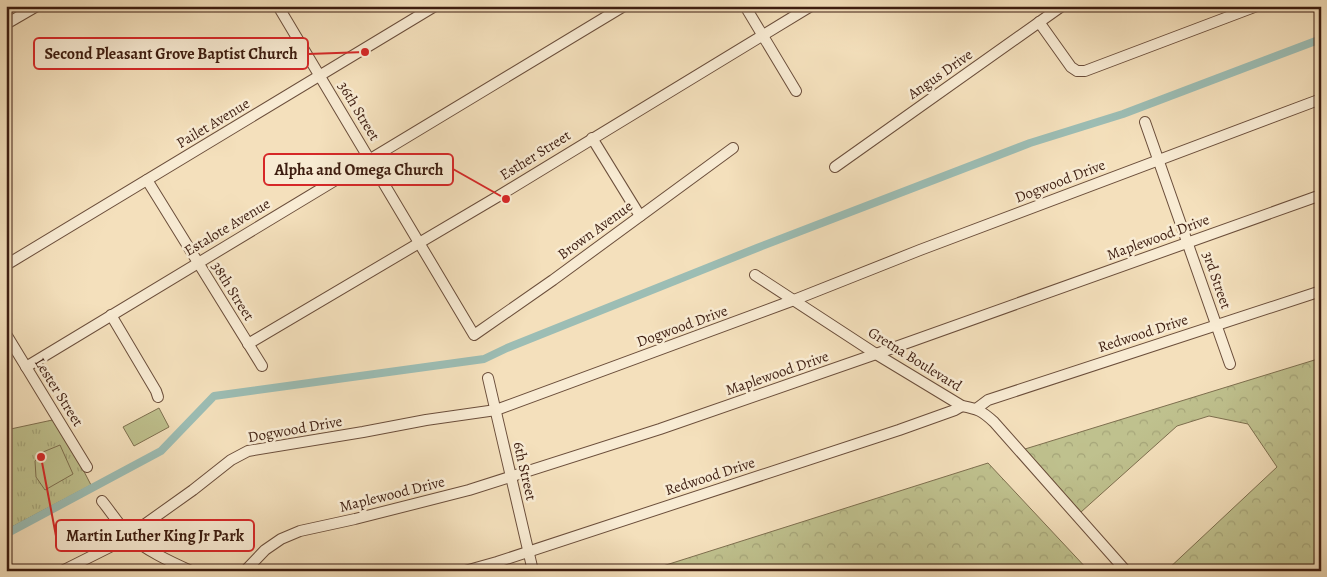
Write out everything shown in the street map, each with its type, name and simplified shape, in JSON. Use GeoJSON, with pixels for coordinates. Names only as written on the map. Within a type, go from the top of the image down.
{"type":"FeatureCollection","features":[{"type":"Feature","properties":{"kind":"street"},"geometry":{"type":"LineString","coordinates":[[6,24],[37,6]]}},
{"type":"Feature","properties":{"kind":"street","name":"36th Street"},"geometry":{"type":"LineString","coordinates":[[278,6],[371,159],[474,335]]}},
{"type":"Feature","properties":{"kind":"street","name":"Pailet Avenue"},"geometry":{"type":"LineString","coordinates":[[6,265],[435,6]]}},
{"type":"Feature","properties":{"kind":"street","name":"Estalote Avenue"},"geometry":{"type":"LineString","coordinates":[[26,366],[624,6]]}},
{"type":"Feature","properties":{"kind":"street"},"geometry":{"type":"LineString","coordinates":[[745,6],[796,91]]}},
{"type":"Feature","properties":{"kind":"street","name":"Esther Street"},"geometry":{"type":"LineString","coordinates":[[248,344],[497,197],[811,6]]}},
{"type":"Feature","properties":{"kind":"street","name":"Angus Drive"},"geometry":{"type":"LineString","coordinates":[[835,167],[1062,6]]}},
{"type":"Feature","properties":{"kind":"street"},"geometry":{"type":"LineString","coordinates":[[1039,22],[1071,67],[1077,71],[1085,71],[1256,6]]}},
{"type":"Feature","properties":{"kind":"street","name":"Dogwood Drive"},"geometry":{"type":"LineString","coordinates":[[62,571],[120,542],[193,490],[231,460],[248,450],[496,410],[794,300],[920,250],[1321,99]]}},
{"type":"Feature","properties":{"kind":"street","name":"3rd Street"},"geometry":{"type":"LineString","coordinates":[[1145,122],[1230,364]]}},
{"type":"Feature","properties":{"kind":"street"},"geometry":{"type":"LineString","coordinates":[[592,138],[640,216]]}},
{"type":"Feature","properties":{"kind":"street","name":"Brown Avenue"},"geometry":{"type":"LineString","coordinates":[[474,335],[553,280],[732,148]]}},
{"type":"Feature","properties":{"kind":"street","name":"38th Street"},"geometry":{"type":"LineString","coordinates":[[147,180],[262,366]]}},
{"type":"Feature","properties":{"kind":"street","name":"Maplewood Drive"},"geometry":{"type":"LineString","coordinates":[[245,571],[265,550],[281,539],[300,531],[469,490],[660,429],[1321,195]]}},
{"type":"Feature","properties":{"kind":"street","name":"Gretna Boulevard"},"geometry":{"type":"LineString","coordinates":[[755,275],[876,354],[962,406],[976,409],[985,414],[1126,571]]}},
{"type":"Feature","properties":{"kind":"street","name":"Redwood Drive"},"geometry":{"type":"LineString","coordinates":[[976,409],[988,400],[1321,291]]}},
{"type":"Feature","properties":{"kind":"street"},"geometry":{"type":"LineString","coordinates":[[111,315],[158,397]]}},
{"type":"Feature","properties":{"kind":"street","name":"Lester Street"},"geometry":{"type":"LineString","coordinates":[[6,334],[87,467]]}},
{"type":"Feature","properties":{"kind":"street","name":"6th Street"},"geometry":{"type":"LineString","coordinates":[[488,378],[533,571]]}},
{"type":"Feature","properties":{"kind":"street","name":"Redwood Drive"},"geometry":{"type":"LineString","coordinates":[[465,571],[898,430],[962,406]]}},
{"type":"Feature","properties":{"kind":"street"},"geometry":{"type":"LineString","coordinates":[[102,501],[130,535],[142,545],[191,571]]}},
{"type":"Feature","properties":{"kind":"green space"},"geometry":{"type":"Polygon","coordinates":[[[1321,358],[1321,571],[1166,571],[1277,467],[1248,424],[1209,416],[1177,426],[1081,512],[1025,449],[1321,358]]]}},
{"type":"Feature","properties":{"kind":"green space"},"geometry":{"type":"Polygon","coordinates":[[[159,408],[169,427],[134,446],[123,427],[159,408]]]}},
{"type":"Feature","properties":{"kind":"green space"},"geometry":{"type":"Polygon","coordinates":[[[57,419],[91,485],[6,530],[6,430],[57,419]]]}},
{"type":"Feature","properties":{"kind":"green space"},"geometry":{"type":"Polygon","coordinates":[[[60,445],[73,474],[45,490],[36,477],[35,461],[43,452],[60,445]]]}},
{"type":"Feature","properties":{"kind":"green space"},"geometry":{"type":"Polygon","coordinates":[[[988,463],[1089,571],[647,571],[988,463]]]}},
{"type":"Feature","properties":{"kind":"waterway"},"geometry":{"type":"LineString","coordinates":[[6,534],[161,451],[214,396],[484,359],[507,348],[757,248],[1030,143],[1123,114],[1321,39]]}},
{"type":"Feature","properties":{"kind":"place","name":"Second Pleasant Grove Baptist Church"},"geometry":{"type":"Point","coordinates":[365,52]}},
{"type":"Feature","properties":{"kind":"place","name":"Alpha and Omega Church"},"geometry":{"type":"Point","coordinates":[506,199]}},
{"type":"Feature","properties":{"kind":"place","name":"Martin Luther King Jr Park"},"geometry":{"type":"Point","coordinates":[41,457]}}]}
